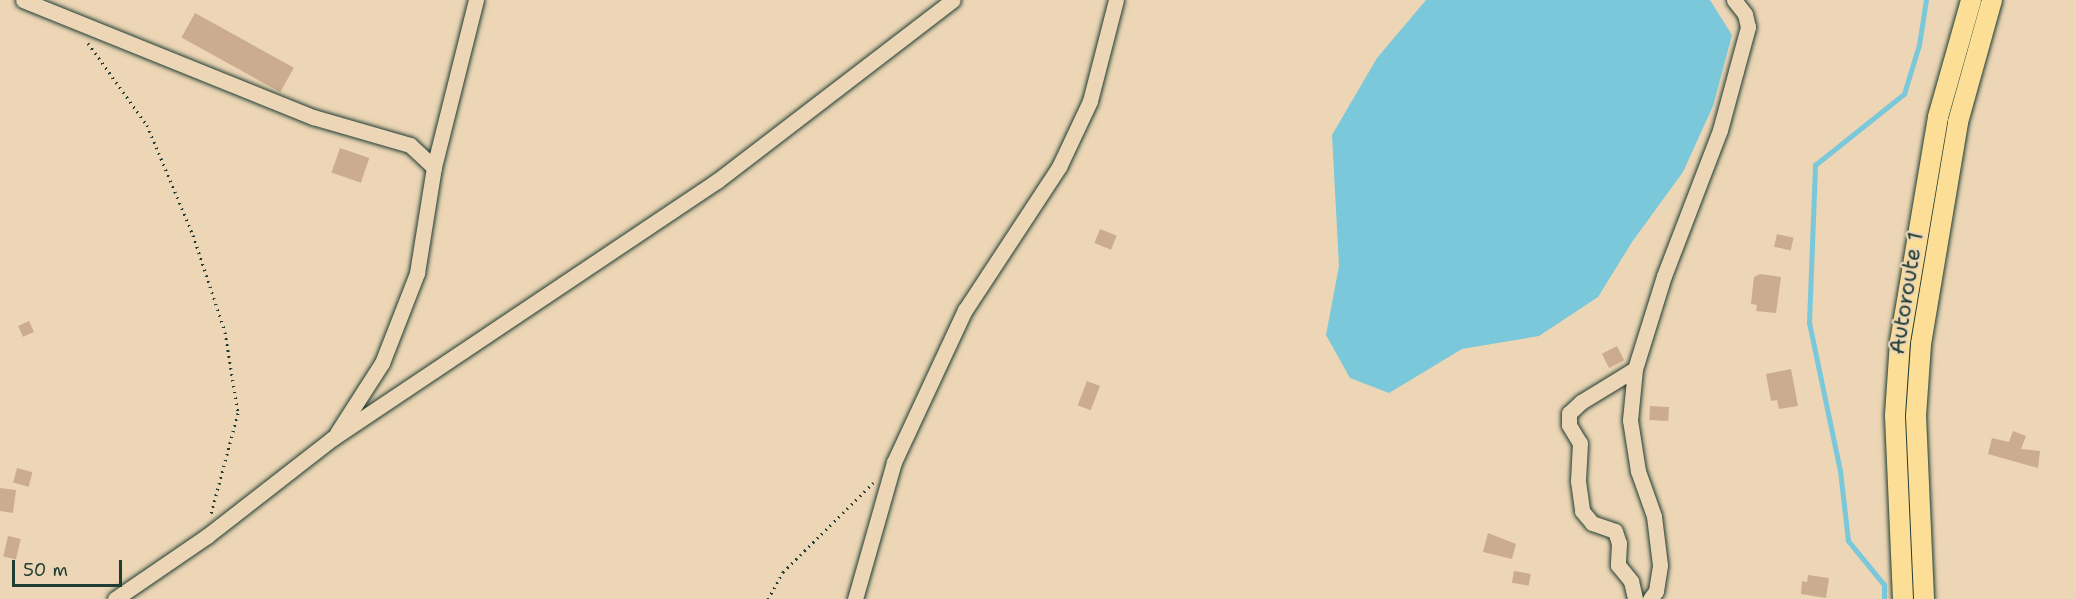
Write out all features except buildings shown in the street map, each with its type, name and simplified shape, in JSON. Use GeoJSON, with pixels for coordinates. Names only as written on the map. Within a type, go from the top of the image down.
{"type":"FeatureCollection","features":[{"type":"Feature","properties":{"kind":"main road","name":"Autoroute 1"},"geometry":{"type":"LineString","coordinates":[[1903,599],[1895,415],[1900,342],[1938,117],[1971,0]]}},
{"type":"Feature","properties":{"kind":"main road","name":"Autoroute 1"},"geometry":{"type":"LineString","coordinates":[[1924,599],[1916,416],[1921,344],[1958,122],[1992,0]]}},
{"type":"Feature","properties":{"kind":"street"},"geometry":{"type":"LineString","coordinates":[[23,0],[313,117],[410,145],[434,167]]}},
{"type":"Feature","properties":{"kind":"street"},"geometry":{"type":"LineString","coordinates":[[333,438],[382,363],[417,273],[434,167],[476,0]]}},
{"type":"Feature","properties":{"kind":"street"},"geometry":{"type":"LineString","coordinates":[[115,599],[207,536],[333,438],[717,181],[952,0]]}},
{"type":"Feature","properties":{"kind":"street"},"geometry":{"type":"LineString","coordinates":[[855,599],[894,462],[965,310],[1059,167],[1090,101],[1116,0]]}},
{"type":"Feature","properties":{"kind":"street"},"geometry":{"type":"LineString","coordinates":[[1650,599],[1656,591],[1660,565],[1654,516],[1638,471],[1629,420],[1635,369],[1664,276],[1720,130],[1748,27],[1745,14],[1734,0]]}},
{"type":"Feature","properties":{"kind":"street"},"geometry":{"type":"LineString","coordinates":[[1635,369],[1581,402],[1569,413],[1569,425],[1580,443],[1578,482],[1582,511],[1593,523],[1615,531],[1619,543],[1618,565],[1631,581],[1635,599]]}},
{"type":"Feature","properties":{"kind":"path"},"geometry":{"type":"LineString","coordinates":[[77,23],[98,60],[147,125],[193,235],[225,332],[238,413],[207,536]]}},
{"type":"Feature","properties":{"kind":"path"},"geometry":{"type":"LineString","coordinates":[[768,599],[783,572],[894,462]]}},
{"type":"Feature","properties":{"kind":"water"},"geometry":{"type":"Polygon","coordinates":[[[1426,0],[1710,0],[1732,35],[1713,106],[1683,172],[1632,242],[1598,297],[1539,336],[1462,349],[1389,393],[1350,378],[1326,335],[1339,266],[1332,135],[1377,58],[1426,0]]]}},
{"type":"Feature","properties":{"kind":"waterway"},"geometry":{"type":"LineString","coordinates":[[1884,599],[1884,585],[1848,541],[1840,471],[1809,323],[1815,165],[1904,94],[1919,45],[1926,0]]}}]}
